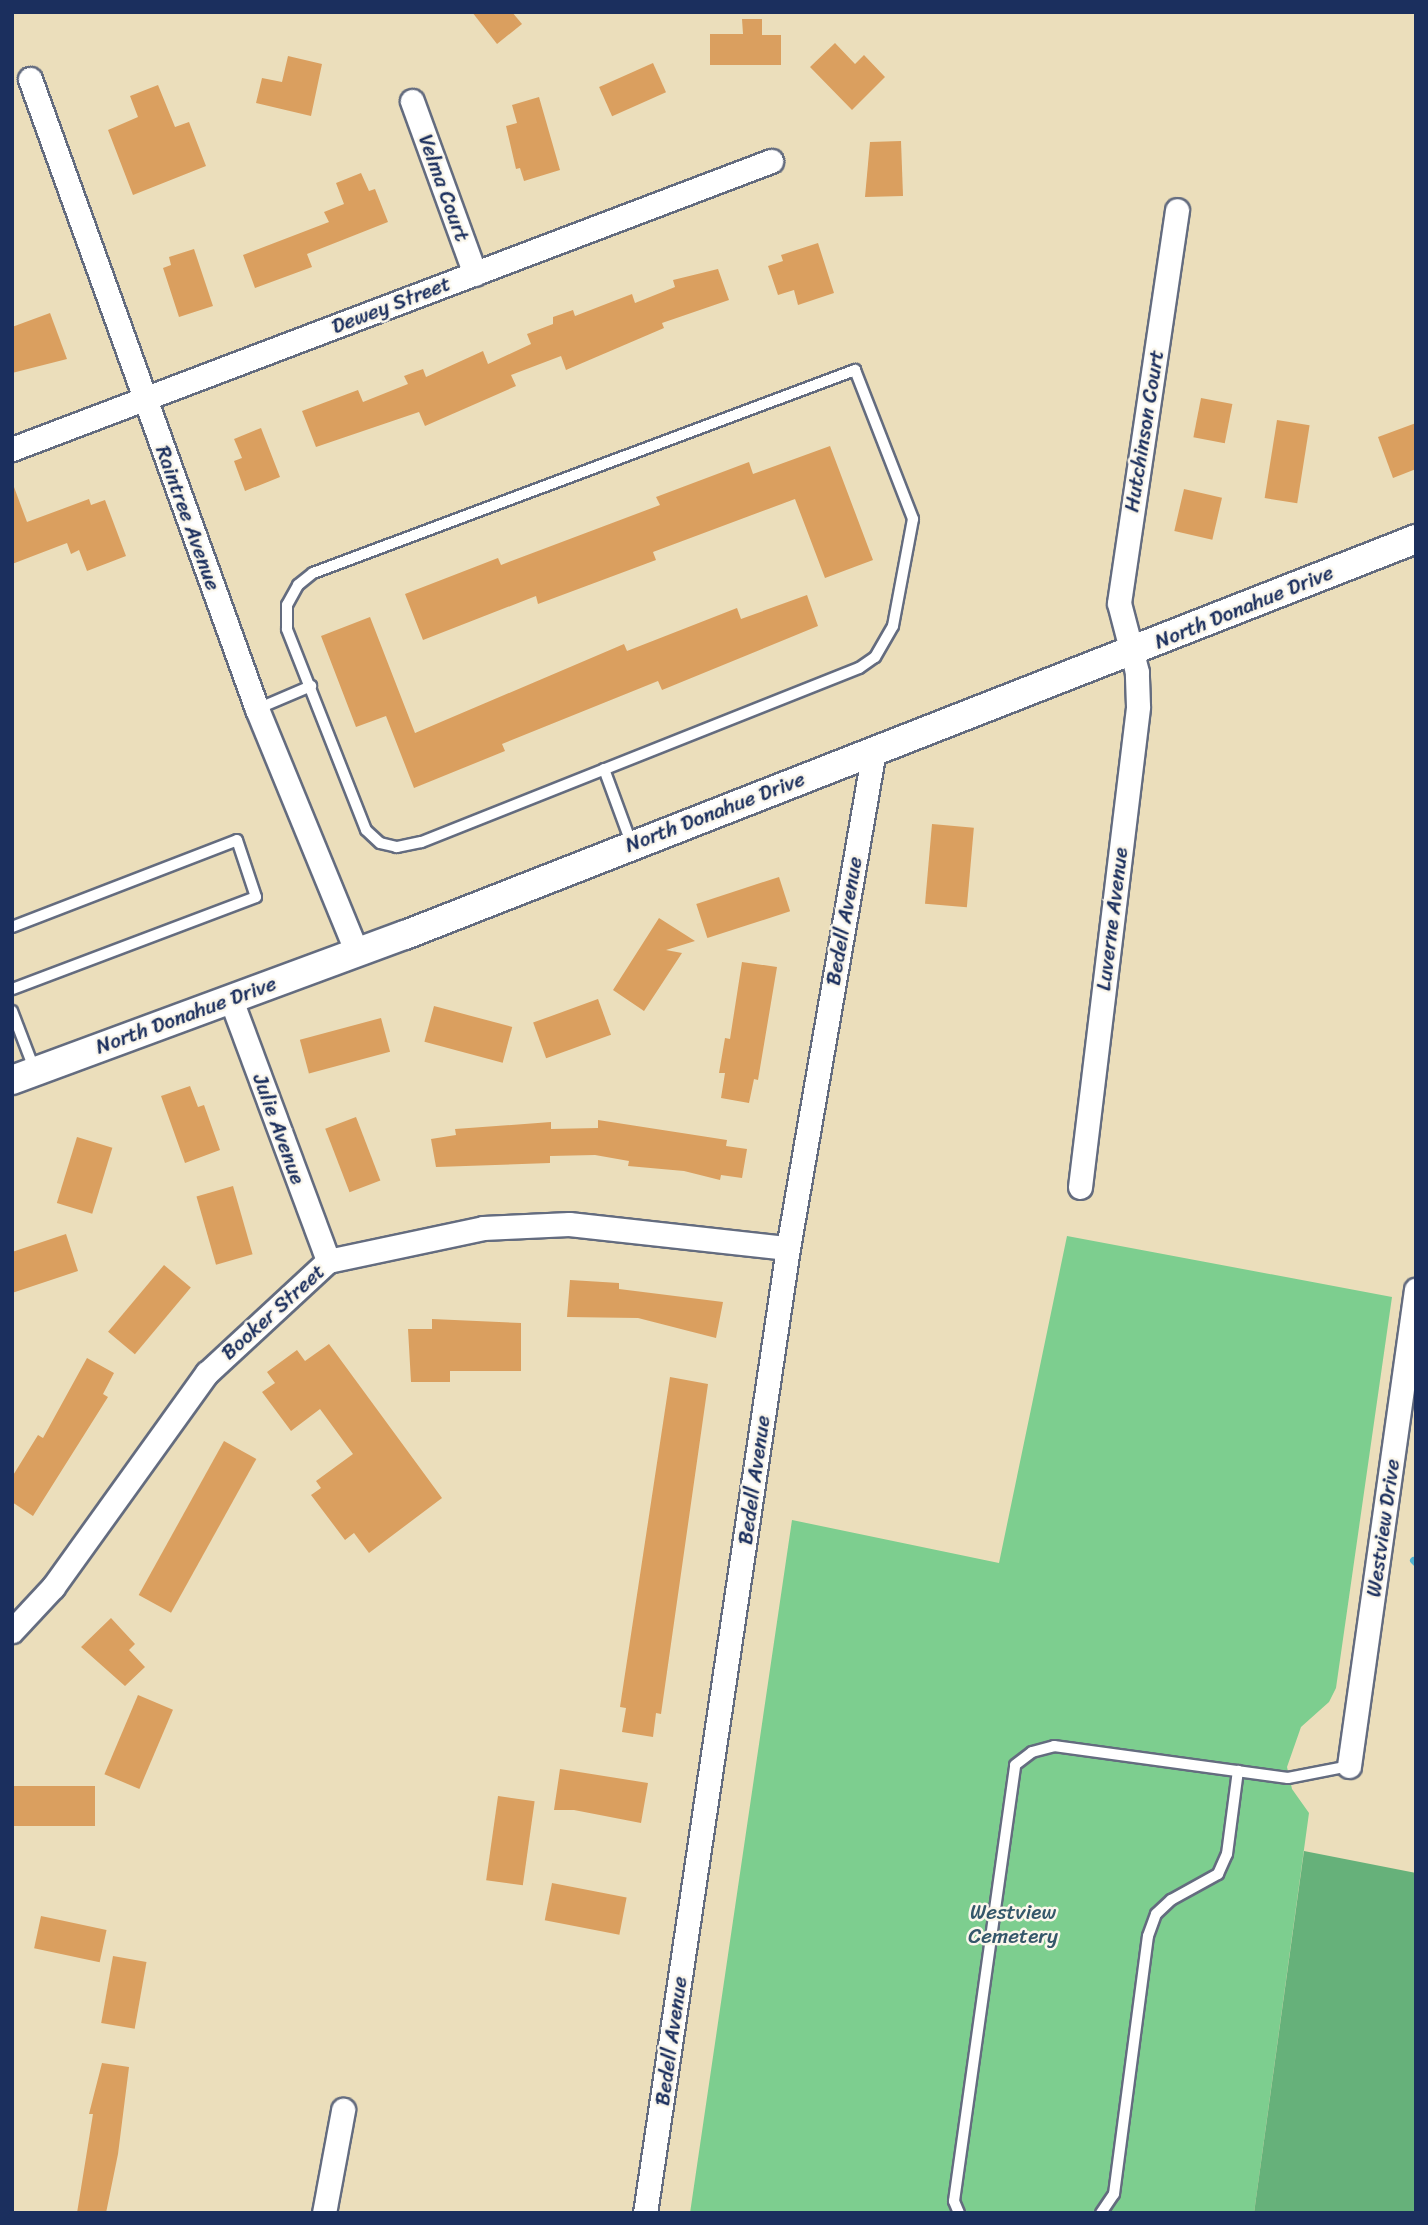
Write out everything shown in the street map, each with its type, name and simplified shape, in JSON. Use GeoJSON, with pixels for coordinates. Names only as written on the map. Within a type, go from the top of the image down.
{"type":"FeatureCollection","features":[{"type":"Feature","properties":{"kind":"street","name":"Raintree Avenue"},"geometry":{"type":"LineString","coordinates":[[30,79],[257,709],[357,953]]}},
{"type":"Feature","properties":{"kind":"street","name":"Velma Court"},"geometry":{"type":"LineString","coordinates":[[412,101],[475,274]]}},
{"type":"Feature","properties":{"kind":"street","name":"Dewey Street"},"geometry":{"type":"LineString","coordinates":[[12,449],[771,162]]}},
{"type":"Feature","properties":{"kind":"street","name":"Hutchinson Court"},"geometry":{"type":"LineString","coordinates":[[1132,652],[1119,603],[1177,210]]}},
{"type":"Feature","properties":{"kind":"street","name":"North Donahue Drive"},"geometry":{"type":"LineString","coordinates":[[24,1075],[230,997],[357,953],[1416,539]]}},
{"type":"Feature","properties":{"kind":"street","name":"Luverne Avenue"},"geometry":{"type":"LineString","coordinates":[[1080,1187],[1138,706],[1132,652]]}},
{"type":"Feature","properties":{"kind":"street","name":"Bedell Avenue"},"geometry":{"type":"LineString","coordinates":[[645,2213],[788,1248],[874,750]]}},
{"type":"Feature","properties":{"kind":"street","name":"Julie Avenue"},"geometry":{"type":"LineString","coordinates":[[230,997],[328,1261]]}},
{"type":"Feature","properties":{"kind":"street","name":"Booker Street"},"geometry":{"type":"LineString","coordinates":[[12,1631],[53,1587],[207,1373],[328,1261],[483,1228],[569,1224],[788,1248]]}},
{"type":"Feature","properties":{"kind":"street","name":"Westview Drive"},"geometry":{"type":"LineString","coordinates":[[1349,1766],[1416,1290]]}},
{"type":"Feature","properties":{"kind":"street"},"geometry":{"type":"LineString","coordinates":[[324,2213],[343,2110]]}},
{"type":"Feature","properties":{"kind":"lane"},"geometry":{"type":"LineString","coordinates":[[855,370],[913,519],[892,626],[875,657],[859,668],[421,842],[397,847],[380,843],[366,830],[311,687],[287,629],[287,606],[298,585],[313,573],[855,370]]}},
{"type":"Feature","properties":{"kind":"lane"},"geometry":{"type":"LineString","coordinates":[[257,709],[311,687]]}},
{"type":"Feature","properties":{"kind":"lane"},"geometry":{"type":"LineString","coordinates":[[604,769],[632,845]]}},
{"type":"Feature","properties":{"kind":"lane"},"geometry":{"type":"LineString","coordinates":[[12,927],[237,840],[256,897],[12,989]]}},
{"type":"Feature","properties":{"kind":"lane"},"geometry":{"type":"LineString","coordinates":[[12,1011],[24,1075]]}},
{"type":"Feature","properties":{"kind":"lane"},"geometry":{"type":"LineString","coordinates":[[959,2213],[954,2201],[1015,1765],[1032,1752],[1054,1746],[1289,1778],[1349,1766]]}},
{"type":"Feature","properties":{"kind":"lane"},"geometry":{"type":"LineString","coordinates":[[1101,2213],[1114,2194],[1148,1936],[1156,1914],[1171,1900],[1218,1874],[1227,1854],[1238,1771]]}},
{"type":"Feature","properties":{"kind":"green space","name":"Westview Cemetery"},"geometry":{"type":"Polygon","coordinates":[[[1067,1236],[1392,1297],[1336,1688],[1329,1702],[1301,1727],[1287,1767],[1292,1789],[1309,1813],[1254,2213],[690,2213],[792,1520],[999,1563],[1067,1236]]]}},
{"type":"Feature","properties":{"kind":"green space"},"geometry":{"type":"Polygon","coordinates":[[[1304,1851],[1416,1873],[1416,2213],[1254,2213],[1304,1851]]]}},
{"type":"Feature","properties":{"kind":"building"},"geometry":{"type":"Polygon","coordinates":[[[472,12],[512,12],[522,24],[497,44],[472,12]]]}},
{"type":"Feature","properties":{"kind":"building"},"geometry":{"type":"Polygon","coordinates":[[[742,19],[762,19],[762,35],[781,35],[781,65],[710,65],[710,34],[743,34],[742,19]]]}},
{"type":"Feature","properties":{"kind":"building"},"geometry":{"type":"Polygon","coordinates":[[[835,43],[855,64],[864,55],[885,77],[852,110],[810,67],[835,43]]]}},
{"type":"Feature","properties":{"kind":"building"},"geometry":{"type":"Polygon","coordinates":[[[288,56],[322,64],[311,116],[256,103],[262,78],[282,82],[288,56]]]}},
{"type":"Feature","properties":{"kind":"building"},"geometry":{"type":"Polygon","coordinates":[[[653,63],[666,92],[612,116],[599,87],[653,63]]]}},
{"type":"Feature","properties":{"kind":"building"},"geometry":{"type":"Polygon","coordinates":[[[158,85],[175,127],[189,122],[206,166],[133,195],[108,130],[138,117],[130,96],[158,85]]]}},
{"type":"Feature","properties":{"kind":"building"},"geometry":{"type":"Polygon","coordinates":[[[539,97],[560,170],[524,181],[520,168],[516,169],[506,126],[517,123],[512,105],[539,97]]]}},
{"type":"Feature","properties":{"kind":"building"},"geometry":{"type":"Polygon","coordinates":[[[901,141],[903,196],[865,197],[870,142],[901,141]]]}},
{"type":"Feature","properties":{"kind":"building"},"geometry":{"type":"Polygon","coordinates":[[[361,173],[369,191],[375,189],[388,222],[307,254],[312,267],[255,288],[243,255],[329,222],[324,212],[344,204],[336,183],[361,173]]]}},
{"type":"Feature","properties":{"kind":"building"},"geometry":{"type":"Polygon","coordinates":[[[818,243],[834,293],[798,305],[794,290],[778,295],[768,266],[783,261],[781,255],[818,243]]]}},
{"type":"Feature","properties":{"kind":"building"},"geometry":{"type":"Polygon","coordinates":[[[194,249],[213,306],[179,317],[163,268],[171,265],[169,257],[194,249]]]}},
{"type":"Feature","properties":{"kind":"building"},"geometry":{"type":"Polygon","coordinates":[[[718,269],[729,300],[662,323],[664,328],[566,370],[561,356],[511,375],[516,386],[425,426],[419,412],[316,447],[302,411],[358,390],[363,402],[408,384],[404,376],[423,369],[426,377],[483,351],[488,364],[531,344],[527,334],[553,324],[553,317],[573,310],[575,316],[632,294],[635,303],[675,287],[673,280],[718,269]]]}},
{"type":"Feature","properties":{"kind":"building"},"geometry":{"type":"Polygon","coordinates":[[[50,313],[67,359],[12,373],[12,327],[50,313]]]}},
{"type":"Feature","properties":{"kind":"building"},"geometry":{"type":"Polygon","coordinates":[[[1201,398],[1232,404],[1225,443],[1193,437],[1201,398]]]}},
{"type":"Feature","properties":{"kind":"building"},"geometry":{"type":"Polygon","coordinates":[[[1277,420],[1310,425],[1297,503],[1265,498],[1277,420]]]}},
{"type":"Feature","properties":{"kind":"building"},"geometry":{"type":"Polygon","coordinates":[[[1416,423],[1416,469],[1393,478],[1378,437],[1416,423]]]}},
{"type":"Feature","properties":{"kind":"building"},"geometry":{"type":"Polygon","coordinates":[[[261,428],[280,477],[245,491],[234,461],[242,458],[234,439],[261,428]]]}},
{"type":"Feature","properties":{"kind":"building"},"geometry":{"type":"Polygon","coordinates":[[[830,446],[873,560],[825,578],[795,499],[653,552],[656,560],[538,604],[536,596],[423,640],[405,594],[498,558],[501,565],[660,505],[656,497],[749,462],[753,474],[830,446]]]}},
{"type":"Feature","properties":{"kind":"building"},"geometry":{"type":"Polygon","coordinates":[[[14,487],[27,522],[89,499],[91,505],[105,500],[126,556],[87,571],[79,550],[71,554],[67,543],[12,564],[14,487]]]}},
{"type":"Feature","properties":{"kind":"building"},"geometry":{"type":"Polygon","coordinates":[[[1184,489],[1222,498],[1212,540],[1174,531],[1184,489]]]}},
{"type":"Feature","properties":{"kind":"building"},"geometry":{"type":"Polygon","coordinates":[[[807,595],[818,626],[662,690],[658,681],[502,744],[505,751],[414,788],[386,716],[356,727],[321,636],[370,617],[415,733],[624,644],[627,651],[737,608],[741,619],[807,595]]]}},
{"type":"Feature","properties":{"kind":"building"},"geometry":{"type":"Polygon","coordinates":[[[932,824],[974,828],[967,907],[925,904],[932,824]]]}},
{"type":"Feature","properties":{"kind":"building"},"geometry":{"type":"Polygon","coordinates":[[[779,877],[790,911],[707,938],[696,904],[779,877]]]}},
{"type":"Feature","properties":{"kind":"building"},"geometry":{"type":"Polygon","coordinates":[[[659,918],[695,941],[666,950],[682,953],[644,1011],[613,990],[659,918]]]}},
{"type":"Feature","properties":{"kind":"building"},"geometry":{"type":"Polygon","coordinates":[[[742,962],[777,967],[758,1080],[754,1079],[749,1103],[721,1098],[725,1073],[719,1073],[725,1038],[730,1039],[742,962]]]}},
{"type":"Feature","properties":{"kind":"building"},"geometry":{"type":"Polygon","coordinates":[[[598,999],[611,1035],[546,1058],[533,1023],[598,999]]]}},
{"type":"Feature","properties":{"kind":"building"},"geometry":{"type":"Polygon","coordinates":[[[434,1006],[512,1027],[503,1063],[424,1042],[434,1006]]]}},
{"type":"Feature","properties":{"kind":"building"},"geometry":{"type":"Polygon","coordinates":[[[381,1018],[390,1052],[309,1074],[300,1040],[381,1018]]]}},
{"type":"Feature","properties":{"kind":"building"},"geometry":{"type":"Polygon","coordinates":[[[190,1086],[198,1107],[204,1105],[220,1150],[185,1163],[161,1096],[190,1086]]]}},
{"type":"Feature","properties":{"kind":"building"},"geometry":{"type":"Polygon","coordinates":[[[356,1117],[380,1180],[350,1192],[325,1129],[356,1117]]]}},
{"type":"Feature","properties":{"kind":"building"},"geometry":{"type":"Polygon","coordinates":[[[598,1120],[727,1140],[726,1146],[747,1149],[742,1178],[721,1175],[720,1180],[684,1171],[628,1166],[629,1161],[595,1155],[550,1156],[550,1163],[436,1167],[431,1139],[456,1135],[455,1129],[551,1122],[551,1129],[598,1128],[598,1120]]]}},
{"type":"Feature","properties":{"kind":"building"},"geometry":{"type":"Polygon","coordinates":[[[77,1137],[112,1148],[92,1214],[57,1203],[77,1137]]]}},
{"type":"Feature","properties":{"kind":"building"},"geometry":{"type":"Polygon","coordinates":[[[233,1186],[253,1254],[216,1265],[196,1196],[233,1186]]]}},
{"type":"Feature","properties":{"kind":"building"},"geometry":{"type":"Polygon","coordinates":[[[66,1234],[78,1271],[12,1293],[12,1252],[66,1234]]]}},
{"type":"Feature","properties":{"kind":"building"},"geometry":{"type":"Polygon","coordinates":[[[164,1265],[191,1287],[135,1354],[108,1332],[164,1265]]]}},
{"type":"Feature","properties":{"kind":"building"},"geometry":{"type":"Polygon","coordinates":[[[570,1280],[619,1283],[619,1289],[723,1302],[716,1338],[638,1318],[567,1317],[570,1280]]]}},
{"type":"Feature","properties":{"kind":"building"},"geometry":{"type":"Polygon","coordinates":[[[432,1319],[521,1323],[521,1371],[450,1371],[450,1382],[411,1382],[408,1329],[432,1329],[432,1319]]]}},
{"type":"Feature","properties":{"kind":"building"},"geometry":{"type":"Polygon","coordinates":[[[329,1344],[442,1498],[369,1553],[354,1533],[345,1540],[311,1495],[321,1488],[316,1481],[353,1454],[320,1409],[291,1431],[262,1392],[275,1383],[267,1372],[297,1350],[305,1361],[329,1344]]]}},
{"type":"Feature","properties":{"kind":"building"},"geometry":{"type":"Polygon","coordinates":[[[87,1358],[114,1373],[103,1394],[108,1397],[33,1516],[12,1502],[12,1477],[38,1435],[43,1438],[87,1358]]]}},
{"type":"Feature","properties":{"kind":"building"},"geometry":{"type":"Polygon","coordinates":[[[670,1377],[708,1384],[661,1714],[656,1713],[653,1737],[622,1732],[626,1708],[620,1707],[670,1377]]]}},
{"type":"Feature","properties":{"kind":"building"},"geometry":{"type":"Polygon","coordinates":[[[224,1441],[256,1459],[171,1613],[139,1595],[224,1441]]]}},
{"type":"Feature","properties":{"kind":"building"},"geometry":{"type":"Polygon","coordinates":[[[111,1618],[135,1644],[129,1650],[145,1667],[125,1686],[81,1647],[111,1618]]]}},
{"type":"Feature","properties":{"kind":"building"},"geometry":{"type":"Polygon","coordinates":[[[138,1695],[173,1710],[139,1789],[104,1774],[138,1695]]]}},
{"type":"Feature","properties":{"kind":"building"},"geometry":{"type":"Polygon","coordinates":[[[560,1769],[648,1783],[641,1823],[574,1810],[554,1810],[560,1769]]]}},
{"type":"Feature","properties":{"kind":"building"},"geometry":{"type":"Polygon","coordinates":[[[14,1786],[95,1786],[95,1826],[14,1826],[14,1786]]]}},
{"type":"Feature","properties":{"kind":"building"},"geometry":{"type":"Polygon","coordinates":[[[498,1796],[535,1801],[523,1885],[486,1880],[498,1796]]]}},
{"type":"Feature","properties":{"kind":"building"},"geometry":{"type":"Polygon","coordinates":[[[552,1883],[627,1898],[619,1935],[545,1920],[552,1883]]]}},
{"type":"Feature","properties":{"kind":"building"},"geometry":{"type":"Polygon","coordinates":[[[41,1916],[107,1930],[100,1962],[34,1948],[41,1916]]]}},
{"type":"Feature","properties":{"kind":"building"},"geometry":{"type":"Polygon","coordinates":[[[113,1956],[146,1962],[135,2029],[101,2023],[113,1956]]]}},
{"type":"Feature","properties":{"kind":"building"},"geometry":{"type":"Polygon","coordinates":[[[102,2063],[129,2067],[118,2154],[106,2213],[77,2213],[93,2114],[89,2114],[102,2063]]]}},
{"type":"Feature","properties":{"kind":"waterway"},"geometry":{"type":"LineString","coordinates":[[1413,1560],[1416,1563]]}}]}
